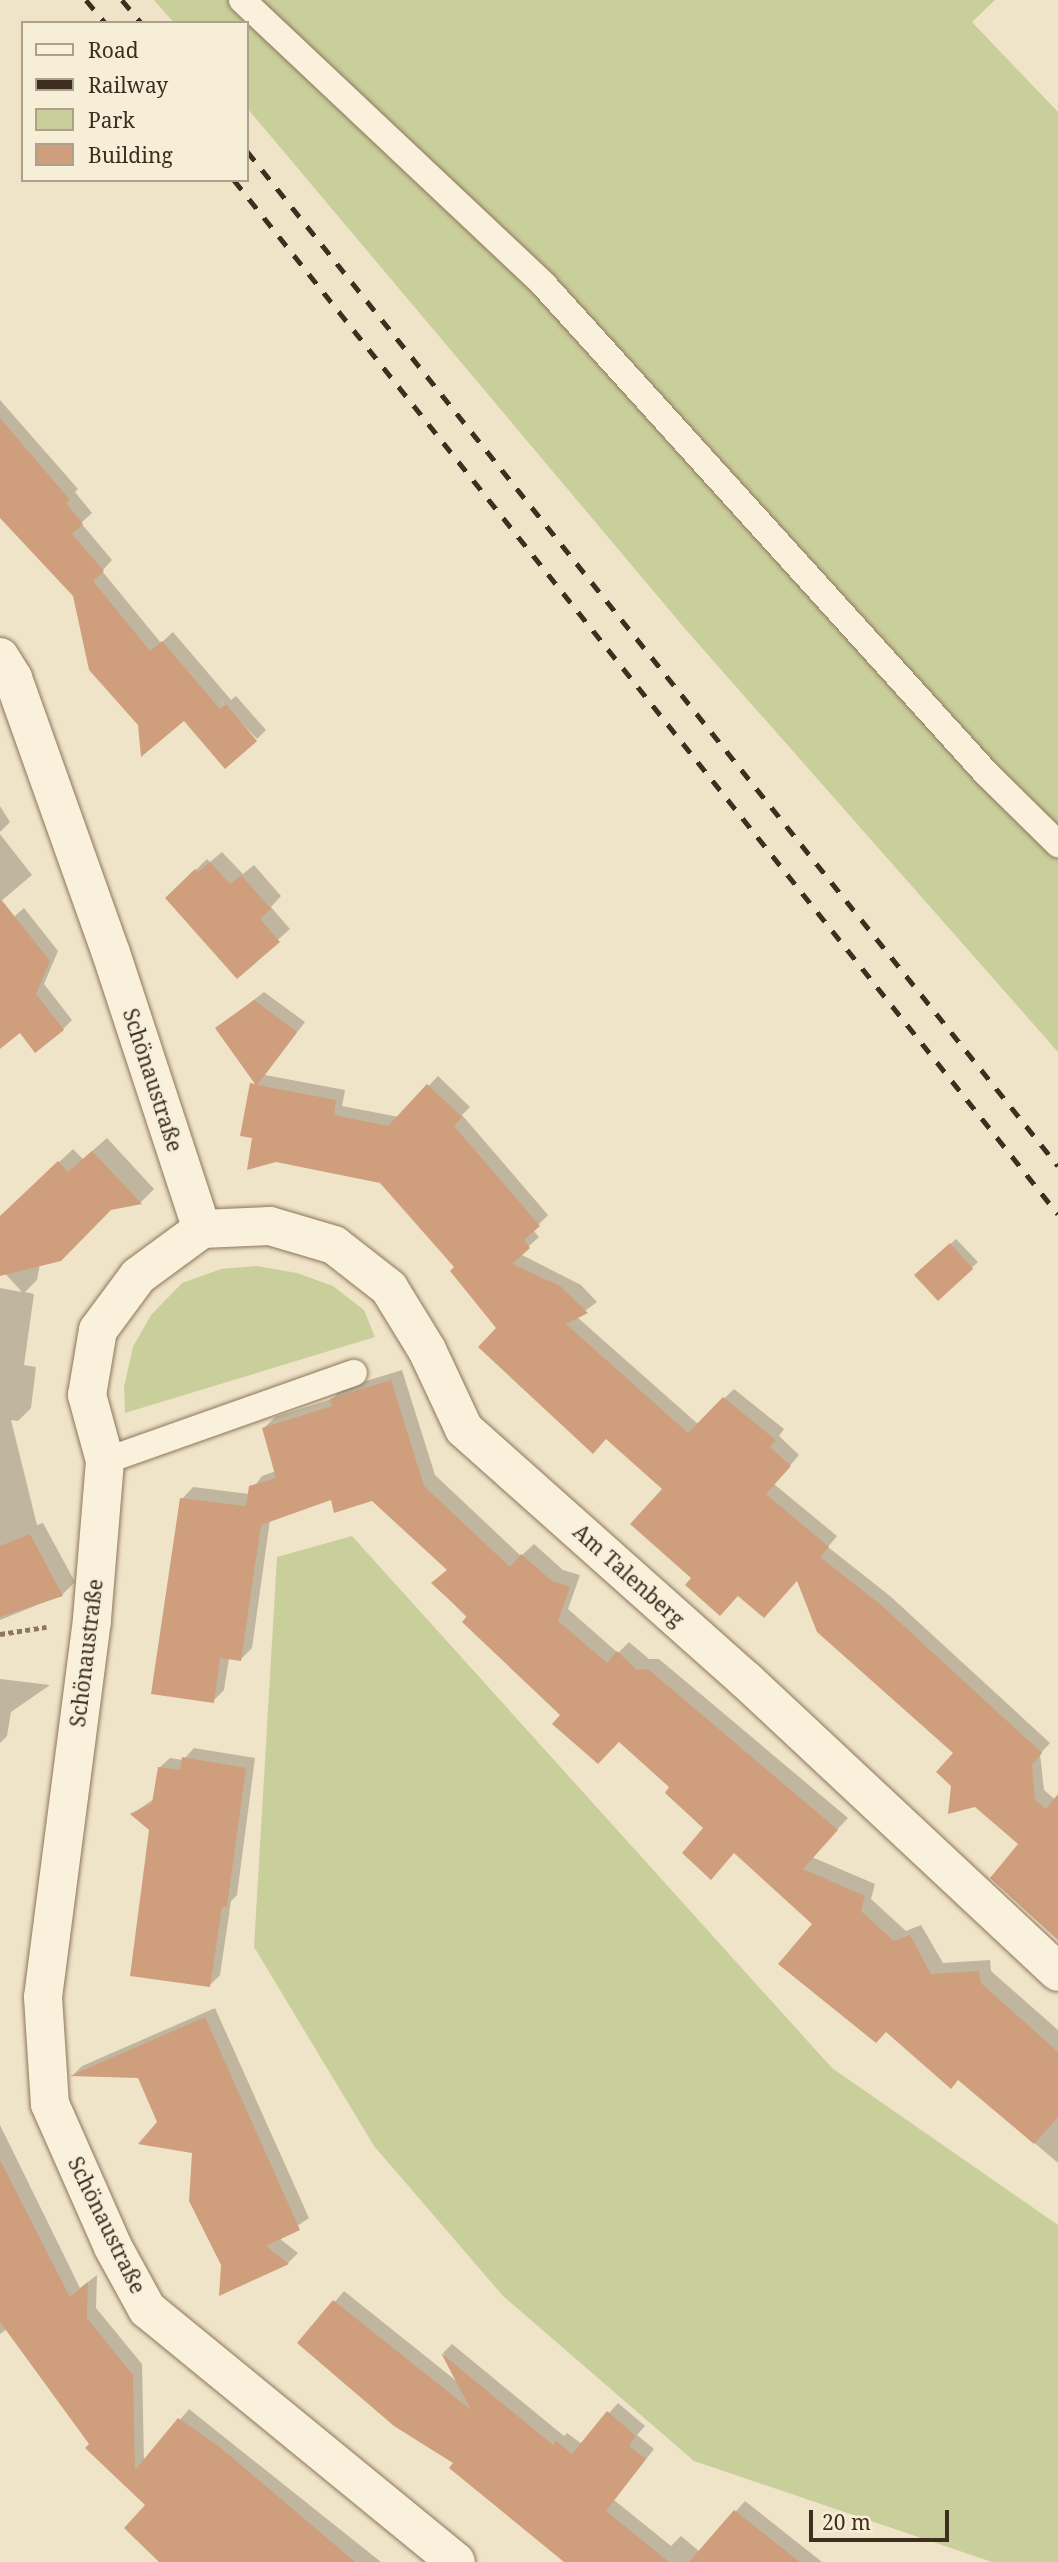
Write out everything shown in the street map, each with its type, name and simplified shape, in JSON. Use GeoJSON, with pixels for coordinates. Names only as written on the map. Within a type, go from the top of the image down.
{"type":"FeatureCollection","features":[{"type":"Feature","properties":{"kind":"street","name":"Schönaustraße"},"geometry":{"type":"LineString","coordinates":[[0,657],[13,678],[107,940],[202,1229],[138,1276],[98,1330],[87,1395],[105,1461],[92,1620],[43,1997],[51,2104],[113,2247],[147,2309],[456,2562]]}},
{"type":"Feature","properties":{"kind":"street","name":"Am Talenberg"},"geometry":{"type":"LineString","coordinates":[[202,1229],[270,1226],[334,1245],[389,1288],[428,1350],[464,1429],[746,1679],[1058,1972]]}},
{"type":"Feature","properties":{"kind":"lane"},"geometry":{"type":"LineString","coordinates":[[242,0],[544,285],[987,774],[1058,844]]}},
{"type":"Feature","properties":{"kind":"lane"},"geometry":{"type":"LineString","coordinates":[[105,1461],[354,1373]]}},
{"type":"Feature","properties":{"kind":"green space"},"geometry":{"type":"Polygon","coordinates":[[[154,0],[232,0],[535,284],[1005,806],[1058,857],[1058,1052],[687,631],[248,109],[248,21],[172,21],[154,0]]]}},
{"type":"Feature","properties":{"kind":"green space"},"geometry":{"type":"Polygon","coordinates":[[[256,0],[995,0],[972,22],[1058,112],[1058,833],[547,269],[256,0]]]}},
{"type":"Feature","properties":{"kind":"green space"},"geometry":{"type":"Polygon","coordinates":[[[257,1266],[297,1273],[333,1286],[364,1310],[375,1337],[125,1413],[124,1387],[133,1347],[151,1315],[182,1283],[221,1269],[257,1266]]]}},
{"type":"Feature","properties":{"kind":"green space"},"geometry":{"type":"Polygon","coordinates":[[[352,1536],[832,2068],[1058,2225],[1058,2562],[992,2562],[694,2461],[503,2296],[374,2146],[254,1947],[277,1557],[352,1536]]]}},
{"type":"Feature","properties":{"kind":"building"},"geometry":{"type":"Polygon","coordinates":[[[0,418],[70,500],[66,503],[83,524],[72,534],[104,571],[93,581],[150,651],[162,641],[220,709],[226,704],[257,741],[225,769],[184,721],[141,757],[138,725],[89,670],[73,596],[0,518],[0,418]]]}},
{"type":"Feature","properties":{"kind":"building"},"geometry":{"type":"Polygon","coordinates":[[[210,862],[230,884],[241,875],[271,909],[260,919],[280,942],[237,979],[165,898],[195,869],[198,872],[210,862]]]}},
{"type":"Feature","properties":{"kind":"building"},"geometry":{"type":"Polygon","coordinates":[[[0,898],[50,961],[36,994],[64,1030],[35,1053],[20,1033],[0,1049],[0,898]]]}},
{"type":"Feature","properties":{"kind":"building"},"geometry":{"type":"Polygon","coordinates":[[[254,1000],[297,1032],[257,1085],[336,1100],[334,1115],[388,1126],[427,1084],[462,1117],[454,1126],[540,1226],[524,1240],[530,1248],[512,1264],[560,1286],[588,1313],[566,1324],[688,1433],[723,1397],[776,1440],[770,1447],[791,1466],[766,1494],[829,1547],[820,1557],[881,1605],[1042,1753],[1032,1765],[1035,1800],[1046,1809],[1058,1794],[1058,1940],[990,1878],[1018,1844],[975,1807],[948,1814],[951,1786],[936,1772],[953,1753],[817,1632],[797,1581],[764,1618],[738,1596],[720,1616],[685,1585],[691,1578],[630,1524],[662,1489],[606,1439],[593,1454],[478,1347],[496,1328],[450,1271],[454,1267],[380,1183],[276,1162],[247,1170],[252,1138],[240,1136],[250,1083],[255,1084],[215,1028],[254,1000]]]}},
{"type":"Feature","properties":{"kind":"building"},"geometry":{"type":"Polygon","coordinates":[[[92,1151],[142,1204],[111,1210],[61,1261],[0,1276],[0,1216],[58,1161],[68,1172],[92,1151]]]}},
{"type":"Feature","properties":{"kind":"building"},"geometry":{"type":"Polygon","coordinates":[[[950,1243],[973,1269],[938,1301],[914,1275],[950,1243]]]}},
{"type":"Feature","properties":{"kind":"building"},"geometry":{"type":"Polygon","coordinates":[[[391,1380],[424,1486],[510,1567],[521,1554],[552,1581],[570,1587],[558,1621],[607,1663],[617,1651],[637,1670],[648,1669],[838,1830],[803,1869],[865,1896],[861,1911],[894,1941],[910,1935],[931,1974],[979,1971],[981,1983],[1058,2052],[1058,2117],[1034,2144],[958,2080],[951,2089],[886,2032],[876,2043],[778,1964],[812,1924],[734,1853],[711,1880],[682,1853],[703,1828],[665,1793],[669,1787],[619,1742],[598,1764],[552,1724],[560,1715],[462,1622],[467,1616],[431,1583],[447,1570],[372,1501],[334,1513],[331,1500],[261,1525],[241,1661],[220,1658],[214,1703],[151,1694],[180,1498],[246,1506],[249,1486],[276,1478],[262,1428],[332,1406],[330,1399],[391,1380]]]}},
{"type":"Feature","properties":{"kind":"building"},"geometry":{"type":"Polygon","coordinates":[[[30,1534],[63,1596],[0,1617],[0,1546],[30,1534]]]}},
{"type":"Feature","properties":{"kind":"building"},"geometry":{"type":"Polygon","coordinates":[[[182,1757],[246,1768],[227,1907],[222,1907],[210,1987],[130,1976],[149,1830],[130,1814],[152,1803],[158,1767],[180,1770],[182,1757]]]}},
{"type":"Feature","properties":{"kind":"building"},"geometry":{"type":"Polygon","coordinates":[[[205,2017],[300,2230],[266,2246],[289,2264],[219,2296],[221,2265],[189,2201],[192,2153],[138,2144],[157,2122],[138,2078],[70,2076],[205,2017]]]}},
{"type":"Feature","properties":{"kind":"building"},"geometry":{"type":"Polygon","coordinates":[[[0,2160],[70,2297],[88,2282],[87,2318],[133,2375],[135,2470],[178,2418],[221,2448],[355,2562],[159,2562],[124,2528],[145,2505],[85,2448],[89,2444],[0,2322],[0,2160]]]}},
{"type":"Feature","properties":{"kind":"building"},"geometry":{"type":"Polygon","coordinates":[[[333,2300],[471,2410],[441,2353],[553,2445],[556,2441],[572,2454],[607,2411],[636,2436],[629,2446],[646,2459],[606,2511],[669,2562],[564,2562],[449,2468],[453,2463],[394,2426],[297,2343],[333,2300]]]}},
{"type":"Feature","properties":{"kind":"building"},"geometry":{"type":"Polygon","coordinates":[[[734,2510],[800,2562],[689,2562],[734,2510]]]}},
{"type":"Feature","properties":{"kind":"railway"},"geometry":{"type":"LineString","coordinates":[[86,0],[103,21]]}},
{"type":"Feature","properties":{"kind":"railway"},"geometry":{"type":"LineString","coordinates":[[122,0],[139,21]]}},
{"type":"Feature","properties":{"kind":"railway"},"geometry":{"type":"LineString","coordinates":[[248,152],[1058,1166]]}},
{"type":"Feature","properties":{"kind":"railway"},"geometry":{"type":"LineString","coordinates":[[236,182],[1058,1214]]}}]}
